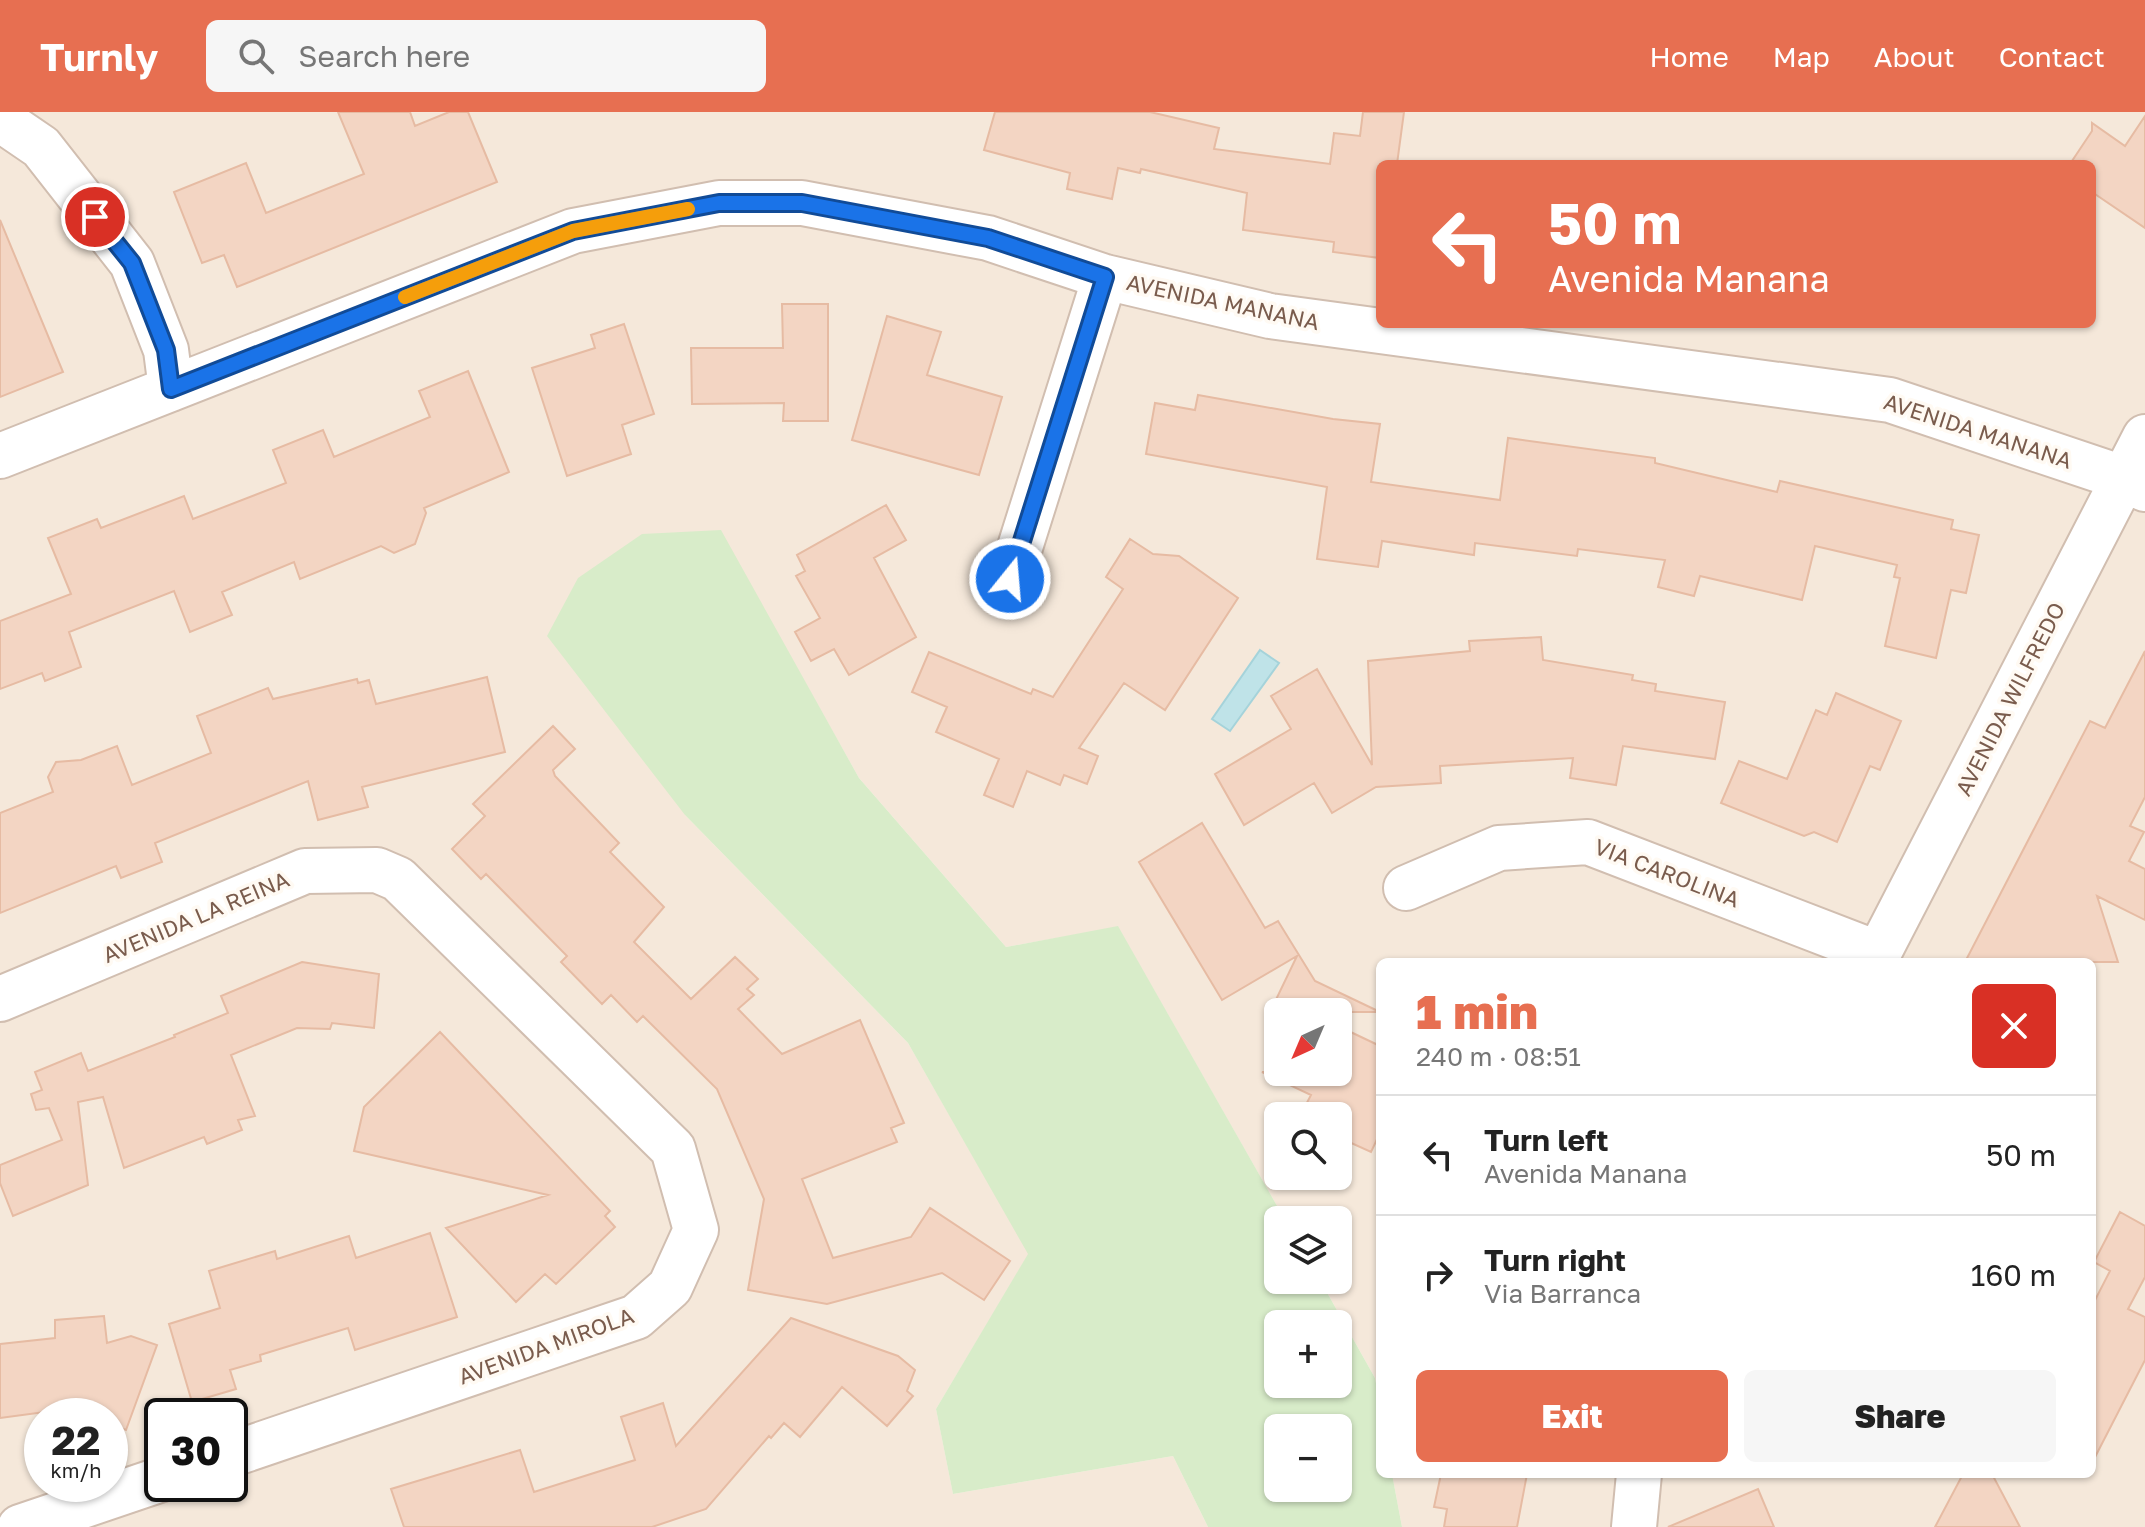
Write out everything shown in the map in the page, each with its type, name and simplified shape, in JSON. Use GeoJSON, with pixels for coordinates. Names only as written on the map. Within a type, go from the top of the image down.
{"type":"FeatureCollection","features":[{"type":"Feature","properties":{"kind":"street"},"geometry":{"type":"LineString","coordinates":[[0,119],[41,147],[132,263],[166,350],[171,389]]}},
{"type":"Feature","properties":{"kind":"street","name":"AVENIDA MANANA"},"geometry":{"type":"LineString","coordinates":[[0,456],[573,231],[719,203],[802,203],[988,238],[1105,277],[1270,316],[1890,400],[2134,484]]}},
{"type":"Feature","properties":{"kind":"street"},"geometry":{"type":"LineString","coordinates":[[1010,579],[1105,277]]}},
{"type":"Feature","properties":{"kind":"street","name":"AVENIDA WILFREDO"},"geometry":{"type":"LineString","coordinates":[[1876,958],[2134,484],[2145,437]]}},
{"type":"Feature","properties":{"kind":"street","name":"VIA CAROLINA"},"geometry":{"type":"LineString","coordinates":[[1406,888],[1499,848],[1588,842],[1876,958]]}},
{"type":"Feature","properties":{"kind":"street","name":"AVENIDA LA REINA"},"geometry":{"type":"LineString","coordinates":[[0,999],[305,871],[377,870],[398,879]]}},
{"type":"Feature","properties":{"kind":"street","name":"AVENIDA MIROLA"},"geometry":{"type":"LineString","coordinates":[[248,1449],[636,1317],[670,1287],[696,1230],[673,1149],[398,879]]}},
{"type":"Feature","properties":{"kind":"street"},"geometry":{"type":"LineString","coordinates":[[1634,1527],[1639,1478]]}},
{"type":"Feature","properties":{"kind":"street"},"geometry":{"type":"LineString","coordinates":[[20,1527],[144,1485]]}},
{"type":"Feature","properties":{"kind":"shaded area"},"geometry":{"type":"Polygon","coordinates":[[[0,112],[2145,112],[2145,1527],[1402,1527],[1393,1478],[2096,1478],[2096,958],[1376,958],[1376,1383],[1352,1337],[1352,1310],[1337,1310],[1328,1294],[1352,1294],[1352,1206],[1277,1206],[1268,1190],[1352,1190],[1352,1102],[1264,1102],[1264,1183],[1118,927],[1006,947],[859,778],[720,531],[685,815],[908,1043],[1029,1254],[936,1409],[953,1494],[1173,1456],[1208,1527],[0,1527],[0,112]]]}},
{"type":"Feature","properties":{"kind":"green space"},"geometry":{"type":"Polygon","coordinates":[[[721,530],[859,778],[1006,947],[1118,926],[1264,1183],[1264,1190],[1268,1190],[1277,1206],[1264,1206],[1264,1294],[1328,1294],[1337,1310],[1264,1310],[1264,1398],[1352,1398],[1352,1337],[1376,1383],[1376,1478],[1393,1478],[1402,1527],[1208,1527],[1173,1456],[953,1494],[936,1409],[1028,1254],[908,1043],[685,815],[547,636],[578,578],[642,534],[721,530]]]}},
{"type":"Feature","properties":{"kind":"water"},"geometry":{"type":"Polygon","coordinates":[[[1260,650],[1279,663],[1230,731],[1212,719],[1260,650]]]}},
{"type":"Feature","properties":{"kind":"building"},"geometry":{"type":"Polygon","coordinates":[[[338,112],[410,112],[415,126],[449,112],[468,112],[497,182],[237,287],[224,255],[202,263],[174,192],[246,163],[266,213],[364,174],[338,112]]]}},
{"type":"Feature","properties":{"kind":"building"},"geometry":{"type":"Polygon","coordinates":[[[995,112],[1150,112],[1219,128],[1214,149],[1330,164],[1334,133],[1360,136],[1363,112],[1404,112],[1398,160],[1376,160],[1376,257],[1333,252],[1334,242],[1243,230],[1247,193],[1141,169],[1140,173],[1118,168],[1112,199],[1067,189],[1070,173],[984,150],[995,112]]]}},
{"type":"Feature","properties":{"kind":"building"},"geometry":{"type":"Polygon","coordinates":[[[2145,116],[2145,228],[2096,195],[2096,160],[2073,160],[2092,131],[2092,123],[2125,146],[2145,116]]]}},
{"type":"Feature","properties":{"kind":"building"},"geometry":{"type":"Polygon","coordinates":[[[0,220],[63,372],[0,397],[0,220]]]}},
{"type":"Feature","properties":{"kind":"building"},"geometry":{"type":"Polygon","coordinates":[[[782,304],[828,304],[828,421],[783,421],[784,403],[692,404],[691,348],[783,348],[782,304]]]}},
{"type":"Feature","properties":{"kind":"building"},"geometry":{"type":"Polygon","coordinates":[[[887,316],[941,332],[927,375],[1002,397],[979,475],[852,440],[887,316]]]}},
{"type":"Feature","properties":{"kind":"building"},"geometry":{"type":"Polygon","coordinates":[[[624,324],[654,414],[622,425],[631,454],[567,476],[532,368],[595,348],[591,335],[624,324]]]}},
{"type":"Feature","properties":{"kind":"building"},"geometry":{"type":"Polygon","coordinates":[[[468,371],[509,472],[424,508],[426,513],[415,544],[394,553],[381,546],[300,579],[294,562],[222,592],[232,615],[190,632],[174,591],[69,632],[81,667],[45,681],[42,673],[0,689],[0,621],[71,594],[48,538],[97,519],[101,528],[184,496],[193,519],[286,483],[273,450],[323,430],[334,457],[430,417],[419,391],[468,371]]]}},
{"type":"Feature","properties":{"kind":"building"},"geometry":{"type":"Polygon","coordinates":[[[1198,395],[1333,419],[1380,424],[1371,482],[1500,500],[1508,438],[1655,458],[1655,463],[1777,492],[1780,481],[1953,520],[1951,529],[1979,535],[1966,593],[1951,590],[1936,658],[1885,646],[1900,578],[1894,577],[1897,565],[1815,546],[1802,600],[1700,576],[1694,596],[1658,587],[1665,560],[1578,549],[1577,556],[1475,543],[1474,555],[1382,541],[1378,567],[1317,559],[1327,487],[1146,454],[1155,403],[1195,410],[1198,395]]]}},
{"type":"Feature","properties":{"kind":"building"},"geometry":{"type":"Polygon","coordinates":[[[886,505],[906,540],[874,558],[916,637],[849,675],[834,649],[811,661],[795,632],[820,618],[796,576],[805,571],[797,555],[886,505]]]}},
{"type":"Feature","properties":{"kind":"building"},"geometry":{"type":"Polygon","coordinates":[[[1130,539],[1153,554],[1179,556],[1238,598],[1165,710],[1124,683],[1079,748],[1098,756],[1087,784],[1064,775],[1060,785],[1027,771],[1013,807],[984,795],[999,759],[936,732],[947,707],[912,692],[929,652],[1031,694],[1033,689],[1053,697],[1123,589],[1106,577],[1130,539]]]}},
{"type":"Feature","properties":{"kind":"building"},"geometry":{"type":"Polygon","coordinates":[[[1541,637],[1543,660],[1633,675],[1632,680],[1656,684],[1655,691],[1725,702],[1715,759],[1623,746],[1616,785],[1570,778],[1573,758],[1440,766],[1441,783],[1376,787],[1332,813],[1314,783],[1244,825],[1215,774],[1291,729],[1271,696],[1317,669],[1372,765],[1368,661],[1470,651],[1469,641],[1541,637]]]}},
{"type":"Feature","properties":{"kind":"building"},"geometry":{"type":"Polygon","coordinates":[[[2145,651],[2145,797],[2130,826],[2144,832],[2129,861],[2145,869],[2145,920],[2097,896],[2118,962],[2096,962],[2096,958],[1967,958],[2090,721],[2105,728],[2145,651]]]}},
{"type":"Feature","properties":{"kind":"building"},"geometry":{"type":"Polygon","coordinates":[[[487,677],[505,752],[362,787],[368,807],[318,820],[308,781],[155,843],[162,862],[121,878],[116,866],[0,913],[0,813],[53,792],[48,777],[56,762],[81,760],[117,746],[132,785],[211,753],[197,716],[268,688],[273,699],[357,679],[358,683],[369,680],[376,704],[487,677]]]}},
{"type":"Feature","properties":{"kind":"building"},"geometry":{"type":"Polygon","coordinates":[[[1836,693],[1901,721],[1880,770],[1870,766],[1837,842],[1814,832],[1804,836],[1721,803],[1739,761],[1787,779],[1816,710],[1827,715],[1836,693]]]}},
{"type":"Feature","properties":{"kind":"building"},"geometry":{"type":"Polygon","coordinates":[[[553,726],[575,749],[553,770],[555,776],[619,843],[610,852],[664,907],[634,942],[691,999],[735,957],[758,979],[747,989],[754,995],[738,1009],[782,1054],[860,1020],[904,1123],[891,1128],[897,1142],[802,1179],[833,1258],[911,1237],[930,1208],[1010,1261],[984,1300],[942,1273],[827,1304],[748,1290],[764,1199],[717,1089],[643,1016],[637,1022],[611,995],[602,1004],[561,962],[567,956],[486,874],[481,879],[452,849],[485,816],[473,804],[553,726]]]}},
{"type":"Feature","properties":{"kind":"building"},"geometry":{"type":"Polygon","coordinates":[[[1202,823],[1265,928],[1278,921],[1315,981],[1351,998],[1277,998],[1297,956],[1222,1000],[1139,862],[1202,823]]]}},
{"type":"Feature","properties":{"kind":"building"},"geometry":{"type":"Polygon","coordinates":[[[302,962],[379,974],[374,1028],[332,1023],[330,1029],[297,1028],[231,1055],[255,1116],[238,1120],[242,1130],[207,1144],[204,1137],[124,1168],[103,1097],[78,1102],[88,1185],[13,1216],[0,1183],[0,1165],[62,1140],[49,1108],[36,1110],[31,1094],[42,1090],[35,1072],[81,1053],[88,1071],[175,1037],[228,1013],[221,996],[302,962]]]}},
{"type":"Feature","properties":{"kind":"building"},"geometry":{"type":"Polygon","coordinates":[[[1352,999],[1376,1010],[1352,1012],[1352,999]]]}},
{"type":"Feature","properties":{"kind":"building"},"geometry":{"type":"Polygon","coordinates":[[[440,1032],[610,1211],[605,1216],[615,1227],[556,1284],[545,1274],[516,1302],[446,1228],[548,1195],[354,1151],[364,1107],[440,1032]]]}},
{"type":"Feature","properties":{"kind":"building"},"geometry":{"type":"Polygon","coordinates":[[[1352,1033],[1376,1044],[1376,1141],[1371,1152],[1352,1143],[1352,1102],[1307,1102],[1311,1095],[1292,1086],[1352,1086],[1352,1033]]]}},
{"type":"Feature","properties":{"kind":"building"},"geometry":{"type":"Polygon","coordinates":[[[2120,1212],[2145,1226],[2145,1277],[2128,1309],[2145,1317],[2145,1360],[2096,1455],[2096,1298],[2110,1271],[2096,1263],[2120,1212]]]}},
{"type":"Feature","properties":{"kind":"building"},"geometry":{"type":"Polygon","coordinates":[[[430,1233],[457,1317],[355,1350],[348,1328],[260,1355],[261,1361],[230,1370],[236,1389],[206,1398],[191,1398],[169,1324],[220,1308],[209,1271],[275,1251],[277,1259],[349,1236],[356,1258],[430,1233]]]}},
{"type":"Feature","properties":{"kind":"building"},"geometry":{"type":"Polygon","coordinates":[[[104,1316],[107,1343],[131,1336],[157,1345],[128,1425],[128,1398],[24,1398],[24,1415],[0,1418],[0,1344],[55,1338],[55,1320],[104,1316]]]}},
{"type":"Feature","properties":{"kind":"building"},"geometry":{"type":"Polygon","coordinates":[[[791,1318],[898,1356],[915,1370],[907,1391],[913,1396],[887,1426],[842,1387],[800,1437],[784,1423],[771,1438],[769,1436],[706,1509],[652,1527],[404,1527],[391,1489],[520,1450],[534,1492],[635,1460],[621,1417],[663,1403],[676,1446],[791,1318]]]}},
{"type":"Feature","properties":{"kind":"building"},"geometry":{"type":"Polygon","coordinates":[[[1440,1478],[1526,1478],[1517,1527],[1444,1527],[1447,1509],[1434,1507],[1440,1478]]]}},
{"type":"Feature","properties":{"kind":"building"},"geometry":{"type":"Polygon","coordinates":[[[1961,1478],[1994,1478],[2020,1527],[1935,1527],[1961,1478]]]}},
{"type":"Feature","properties":{"kind":"building"},"geometry":{"type":"Polygon","coordinates":[[[1758,1489],[1774,1527],[1668,1527],[1758,1489]]]}},
{"type":"Feature","properties":{"kind":"slow traffic"},"geometry":{"type":"LineString","coordinates":[[405,297],[573,231],[688,209]]}},
{"type":"Feature","properties":{"kind":"route"},"geometry":{"type":"LineString","coordinates":[[95,217],[132,263],[166,350],[171,389],[573,231],[719,203],[802,203],[988,238],[1105,277],[1010,579]]}}]}
